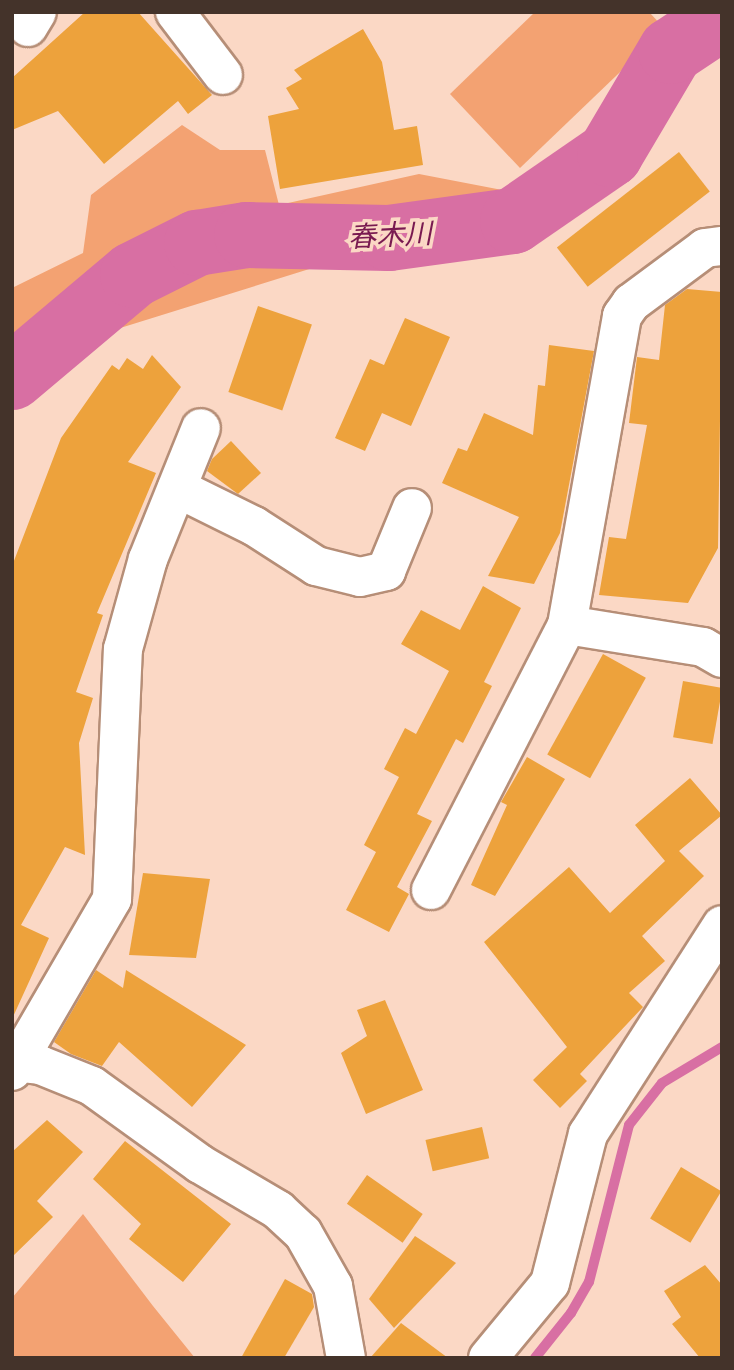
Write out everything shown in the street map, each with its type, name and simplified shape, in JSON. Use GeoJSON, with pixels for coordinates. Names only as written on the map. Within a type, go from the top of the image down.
{"type":"FeatureCollection","features":[{"type":"Feature","properties":{"kind":"street"},"geometry":{"type":"LineString","coordinates":[[175,12],[223,75]]}},
{"type":"Feature","properties":{"kind":"street"},"geometry":{"type":"LineString","coordinates":[[432,890],[567,625],[622,316],[631,303],[705,248],[722,246]]}},
{"type":"Feature","properties":{"kind":"street"},"geometry":{"type":"LineString","coordinates":[[13,1065],[112,899],[123,649],[148,559],[201,428]]}},
{"type":"Feature","properties":{"kind":"street"},"geometry":{"type":"LineString","coordinates":[[177,488],[254,526],[316,566],[360,577],[386,571],[412,508]]}},
{"type":"Feature","properties":{"kind":"street"},"geometry":{"type":"LineString","coordinates":[[567,625],[703,647],[722,658]]}},
{"type":"Feature","properties":{"kind":"street"},"geometry":{"type":"LineString","coordinates":[[488,1358],[550,1283],[588,1133],[722,925]]}},
{"type":"Feature","properties":{"kind":"street"},"geometry":{"type":"LineString","coordinates":[[13,1065],[40,1065],[92,1086],[200,1164],[278,1210],[303,1233],[333,1286],[346,1358]]}},
{"type":"Feature","properties":{"kind":"shaded area"},"geometry":{"type":"Polygon","coordinates":[[[535,12],[649,12],[665,29],[520,168],[450,94],[535,12]]]}},
{"type":"Feature","properties":{"kind":"shaded area"},"geometry":{"type":"Polygon","coordinates":[[[182,125],[220,150],[265,150],[279,205],[419,174],[518,193],[351,256],[117,329],[12,389],[12,288],[83,253],[91,195],[182,125]]]}},
{"type":"Feature","properties":{"kind":"shaded area"},"geometry":{"type":"Polygon","coordinates":[[[83,1214],[195,1358],[12,1358],[12,1298],[83,1214]]]}},
{"type":"Feature","properties":{"kind":"building"},"geometry":{"type":"Polygon","coordinates":[[[85,12],[138,12],[212,95],[188,114],[178,101],[104,164],[58,111],[12,130],[12,78],[85,12]]]}},
{"type":"Feature","properties":{"kind":"building"},"geometry":{"type":"Polygon","coordinates":[[[363,29],[382,62],[394,130],[417,126],[423,165],[280,189],[268,116],[299,109],[286,88],[302,79],[294,70],[363,29]]]}},
{"type":"Feature","properties":{"kind":"building"},"geometry":{"type":"Polygon","coordinates":[[[679,152],[710,191],[588,287],[557,247],[679,152]]]}},
{"type":"Feature","properties":{"kind":"building"},"geometry":{"type":"Polygon","coordinates":[[[687,289],[722,292],[718,548],[688,603],[599,595],[609,537],[626,539],[647,425],[629,423],[637,357],[659,360],[665,305],[687,289]]]}},
{"type":"Feature","properties":{"kind":"building"},"geometry":{"type":"Polygon","coordinates":[[[258,306],[312,325],[282,411],[228,392],[258,306]]]}},
{"type":"Feature","properties":{"kind":"building"},"geometry":{"type":"Polygon","coordinates":[[[405,318],[450,337],[411,426],[382,413],[365,451],[335,438],[370,359],[384,365],[405,318]]]}},
{"type":"Feature","properties":{"kind":"building"},"geometry":{"type":"Polygon","coordinates":[[[549,345],[594,351],[560,533],[534,584],[488,576],[519,517],[442,483],[458,448],[467,451],[484,413],[533,435],[538,385],[545,386],[549,345]]]}},
{"type":"Feature","properties":{"kind":"building"},"geometry":{"type":"Polygon","coordinates":[[[152,355],[181,387],[128,462],[156,473],[97,613],[103,615],[76,692],[93,698],[79,743],[85,855],[65,847],[21,925],[49,938],[12,1019],[12,566],[61,438],[112,365],[119,370],[127,358],[143,369],[152,355]]]}},
{"type":"Feature","properties":{"kind":"building"},"geometry":{"type":"Polygon","coordinates":[[[231,441],[261,473],[238,494],[207,471],[212,459],[231,441]]]}},
{"type":"Feature","properties":{"kind":"building"},"geometry":{"type":"Polygon","coordinates":[[[483,586],[521,608],[484,682],[492,686],[463,743],[456,739],[417,814],[432,821],[397,887],[409,894],[389,932],[346,910],[376,852],[364,845],[399,777],[384,769],[405,728],[416,734],[449,671],[401,644],[421,610],[460,630],[483,586]]]}},
{"type":"Feature","properties":{"kind":"building"},"geometry":{"type":"Polygon","coordinates":[[[603,654],[646,678],[590,778],[547,755],[603,654]]]}},
{"type":"Feature","properties":{"kind":"building"},"geometry":{"type":"Polygon","coordinates":[[[683,681],[722,688],[712,744],[673,737],[683,681]]]}},
{"type":"Feature","properties":{"kind":"building"},"geometry":{"type":"Polygon","coordinates":[[[527,757],[565,779],[495,896],[471,885],[507,805],[501,802],[527,757]]]}},
{"type":"Feature","properties":{"kind":"building"},"geometry":{"type":"Polygon","coordinates":[[[690,778],[722,815],[679,851],[704,876],[642,936],[665,961],[629,993],[643,1007],[580,1074],[587,1081],[560,1108],[533,1080],[567,1047],[484,942],[569,867],[610,913],[665,861],[635,825],[690,778]]]}},
{"type":"Feature","properties":{"kind":"building"},"geometry":{"type":"Polygon","coordinates":[[[143,873],[210,879],[196,958],[129,955],[143,873]]]}},
{"type":"Feature","properties":{"kind":"building"},"geometry":{"type":"Polygon","coordinates":[[[96,970],[123,988],[126,970],[246,1045],[192,1107],[119,1042],[102,1066],[71,1054],[54,1042],[96,970]]]}},
{"type":"Feature","properties":{"kind":"building"},"geometry":{"type":"Polygon","coordinates":[[[385,1000],[423,1090],[366,1114],[341,1053],[367,1036],[357,1010],[385,1000]]]}},
{"type":"Feature","properties":{"kind":"building"},"geometry":{"type":"Polygon","coordinates":[[[47,1120],[83,1152],[37,1201],[53,1217],[12,1257],[12,1152],[47,1120]]]}},
{"type":"Feature","properties":{"kind":"building"},"geometry":{"type":"Polygon","coordinates":[[[482,1127],[489,1158],[433,1171],[425,1140],[482,1127]]]}},
{"type":"Feature","properties":{"kind":"building"},"geometry":{"type":"Polygon","coordinates":[[[125,1141],[231,1224],[183,1282],[129,1239],[141,1224],[93,1179],[125,1141]]]}},
{"type":"Feature","properties":{"kind":"building"},"geometry":{"type":"Polygon","coordinates":[[[681,1167],[721,1191],[690,1243],[650,1218],[681,1167]]]}},
{"type":"Feature","properties":{"kind":"building"},"geometry":{"type":"Polygon","coordinates":[[[367,1175],[423,1214],[403,1243],[347,1204],[367,1175]]]}},
{"type":"Feature","properties":{"kind":"building"},"geometry":{"type":"Polygon","coordinates":[[[415,1236],[456,1263],[394,1328],[369,1299],[415,1236]]]}},
{"type":"Feature","properties":{"kind":"building"},"geometry":{"type":"Polygon","coordinates":[[[705,1265],[722,1285],[722,1358],[700,1358],[672,1324],[681,1317],[664,1291],[705,1265]]]}},
{"type":"Feature","properties":{"kind":"building"},"geometry":{"type":"Polygon","coordinates":[[[285,1279],[312,1294],[314,1307],[284,1358],[241,1358],[285,1279]]]}},
{"type":"Feature","properties":{"kind":"building"},"geometry":{"type":"Polygon","coordinates":[[[401,1323],[448,1358],[370,1358],[401,1323]]]}},
{"type":"Feature","properties":{"kind":"waterway","name":"春木川"},"geometry":{"type":"LineString","coordinates":[[12,377],[133,275],[197,243],[247,235],[389,238],[513,221],[610,154],[671,51],[722,17]]}},
{"type":"Feature","properties":{"kind":"waterway"},"geometry":{"type":"LineString","coordinates":[[535,1358],[571,1313],[589,1282],[629,1125],[662,1083],[722,1047]]}}]}
